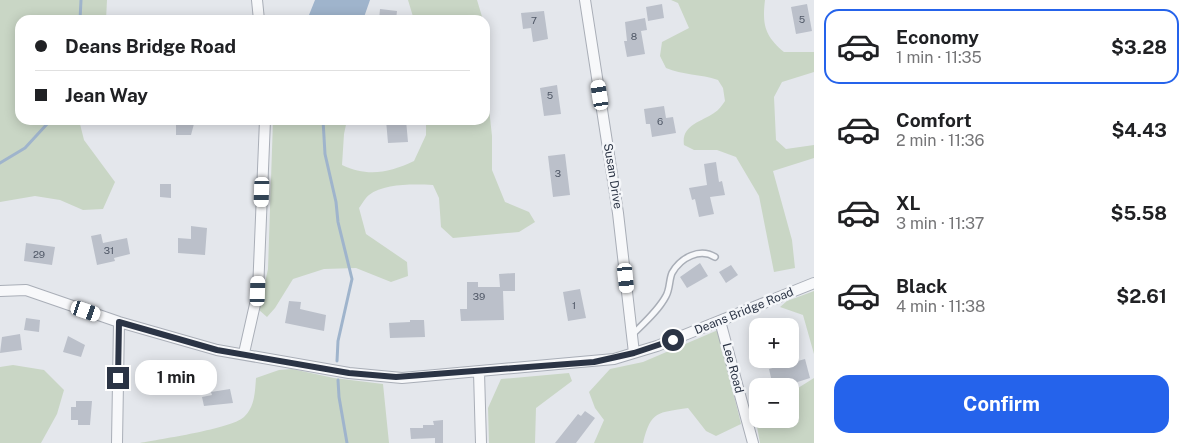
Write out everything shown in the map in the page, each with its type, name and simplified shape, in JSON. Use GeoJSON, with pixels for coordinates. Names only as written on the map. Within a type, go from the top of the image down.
{"type":"FeatureCollection","features":[{"type":"Feature","properties":{"kind":"street"},"geometry":{"type":"LineString","coordinates":[[257,0],[258,15]]}},
{"type":"Feature","properties":{"kind":"street","name":"Susan Drive"},"geometry":{"type":"LineString","coordinates":[[586,0],[618,213],[634,353]]}},
{"type":"Feature","properties":{"kind":"street"},"geometry":{"type":"LineString","coordinates":[[244,353],[258,291],[265,125]]}},
{"type":"Feature","properties":{"kind":"street","name":"Deans Bridge Road"},"geometry":{"type":"LineString","coordinates":[[0,291],[26,290],[119,322],[217,350],[244,353],[377,377],[429,376],[594,362],[634,353],[814,283]]}},
{"type":"Feature","properties":{"kind":"street","name":"Lee Road"},"geometry":{"type":"LineString","coordinates":[[720,321],[753,443]]}},
{"type":"Feature","properties":{"kind":"street"},"geometry":{"type":"LineString","coordinates":[[117,443],[119,322]]}},
{"type":"Feature","properties":{"kind":"street"},"geometry":{"type":"LineString","coordinates":[[479,372],[480,443]]}},
{"type":"Feature","properties":{"kind":"lane"},"geometry":{"type":"LineString","coordinates":[[632,335],[667,295],[672,273],[683,260],[694,253],[707,252],[715,257]]}},
{"type":"Feature","properties":{"kind":"green space"},"geometry":{"type":"Polygon","coordinates":[[[0,0],[107,0],[106,15],[15,15],[15,125],[80,125],[84,140],[115,182],[103,209],[83,210],[60,200],[35,196],[0,202],[0,0]]]}},
{"type":"Feature","properties":{"kind":"green space"},"geometry":{"type":"Polygon","coordinates":[[[408,0],[477,0],[482,15],[412,15],[408,0]]]}},
{"type":"Feature","properties":{"kind":"green space"},"geometry":{"type":"Polygon","coordinates":[[[671,0],[765,0],[764,16],[766,29],[773,41],[784,52],[814,52],[814,72],[782,82],[774,97],[776,140],[786,149],[814,145],[814,158],[773,171],[792,240],[795,268],[774,272],[759,196],[736,157],[717,150],[694,150],[684,145],[684,138],[689,128],[716,112],[725,101],[723,88],[718,80],[666,68],[660,56],[662,42],[689,28],[678,3],[671,0]]]}},
{"type":"Feature","properties":{"kind":"green space"},"geometry":{"type":"Polygon","coordinates":[[[490,117],[492,170],[505,202],[529,212],[535,222],[519,232],[453,238],[441,227],[439,198],[433,185],[400,185],[383,188],[369,195],[359,208],[366,234],[407,262],[408,276],[391,282],[356,268],[324,269],[293,279],[275,308],[267,317],[259,310],[268,269],[273,125],[346,125],[342,165],[351,169],[369,172],[387,171],[414,161],[426,135],[426,125],[490,125],[490,117]]]}},
{"type":"Feature","properties":{"kind":"green space"},"geometry":{"type":"Polygon","coordinates":[[[814,291],[814,354],[803,315],[780,307],[787,301],[814,291]]]}},
{"type":"Feature","properties":{"kind":"green space"},"geometry":{"type":"Polygon","coordinates":[[[718,330],[741,424],[716,436],[706,431],[688,408],[657,415],[649,424],[643,443],[594,443],[604,420],[595,408],[589,392],[610,369],[643,362],[718,330]]]}},
{"type":"Feature","properties":{"kind":"green space"},"geometry":{"type":"Polygon","coordinates":[[[13,365],[44,370],[64,390],[57,414],[41,443],[0,443],[0,367],[13,365]]]}},
{"type":"Feature","properties":{"kind":"green space"},"geometry":{"type":"Polygon","coordinates":[[[292,369],[334,378],[383,384],[389,443],[140,443],[225,426],[237,421],[244,417],[250,409],[254,399],[256,378],[279,370],[292,369]]]}},
{"type":"Feature","properties":{"kind":"green space"},"geometry":{"type":"Polygon","coordinates":[[[569,373],[572,381],[536,408],[535,443],[489,443],[488,408],[501,379],[569,373]]]}},
{"type":"Feature","properties":{"kind":"green space"},"geometry":{"type":"Polygon","coordinates":[[[814,378],[814,443],[760,443],[757,428],[799,428],[799,387],[814,378]]]}},
{"type":"Feature","properties":{"kind":"water"},"geometry":{"type":"Polygon","coordinates":[[[315,0],[370,0],[365,15],[309,15],[315,0]]]}},
{"type":"Feature","properties":{"kind":"building"},"geometry":{"type":"Polygon","coordinates":[[[662,4],[664,18],[648,21],[646,7],[662,4]]]}},
{"type":"Feature","properties":{"kind":"building"},"geometry":{"type":"Polygon","coordinates":[[[807,4],[812,31],[796,34],[791,7],[807,4]]]}},
{"type":"Feature","properties":{"kind":"building"},"geometry":{"type":"Polygon","coordinates":[[[380,9],[397,11],[397,15],[379,15],[380,9]]]}},
{"type":"Feature","properties":{"kind":"building"},"geometry":{"type":"Polygon","coordinates":[[[544,11],[548,39],[533,42],[531,28],[523,29],[521,13],[544,11]]]}},
{"type":"Feature","properties":{"kind":"building"},"geometry":{"type":"Polygon","coordinates":[[[645,18],[647,30],[641,31],[645,54],[627,57],[624,41],[627,41],[625,22],[645,18]]]}},
{"type":"Feature","properties":{"kind":"building"},"geometry":{"type":"Polygon","coordinates":[[[557,85],[561,114],[544,116],[540,88],[557,85]]]}},
{"type":"Feature","properties":{"kind":"building"},"geometry":{"type":"Polygon","coordinates":[[[664,106],[666,118],[673,117],[676,133],[652,137],[650,124],[646,124],[644,109],[664,106]]]}},
{"type":"Feature","properties":{"kind":"building"},"geometry":{"type":"Polygon","coordinates":[[[176,125],[194,125],[191,135],[176,135],[176,125]]]}},
{"type":"Feature","properties":{"kind":"building"},"geometry":{"type":"Polygon","coordinates":[[[386,125],[406,125],[408,142],[388,143],[386,125]]]}},
{"type":"Feature","properties":{"kind":"building"},"geometry":{"type":"Polygon","coordinates":[[[565,154],[570,195],[553,197],[548,156],[565,154]]]}},
{"type":"Feature","properties":{"kind":"building"},"geometry":{"type":"Polygon","coordinates":[[[716,162],[719,182],[722,181],[725,195],[710,197],[714,214],[699,217],[695,199],[692,200],[689,188],[707,185],[704,164],[716,162]]]}},
{"type":"Feature","properties":{"kind":"building"},"geometry":{"type":"Polygon","coordinates":[[[160,184],[171,184],[171,198],[160,197],[160,184]]]}},
{"type":"Feature","properties":{"kind":"building"},"geometry":{"type":"Polygon","coordinates":[[[191,226],[207,228],[205,255],[178,253],[178,238],[191,239],[191,226]]]}},
{"type":"Feature","properties":{"kind":"building"},"geometry":{"type":"Polygon","coordinates":[[[101,234],[103,243],[127,238],[130,254],[114,258],[115,261],[97,265],[91,236],[101,234]]]}},
{"type":"Feature","properties":{"kind":"building"},"geometry":{"type":"Polygon","coordinates":[[[26,243],[55,247],[52,265],[24,261],[26,243]]]}},
{"type":"Feature","properties":{"kind":"building"},"geometry":{"type":"Polygon","coordinates":[[[700,263],[708,276],[687,288],[680,277],[700,263]]]}},
{"type":"Feature","properties":{"kind":"building"},"geometry":{"type":"Polygon","coordinates":[[[731,265],[738,275],[726,283],[719,272],[731,265]]]}},
{"type":"Feature","properties":{"kind":"building"},"geometry":{"type":"Polygon","coordinates":[[[515,273],[515,291],[503,291],[504,320],[461,321],[460,309],[467,309],[467,282],[478,282],[478,287],[500,287],[499,274],[515,273]]]}},
{"type":"Feature","properties":{"kind":"building"},"geometry":{"type":"Polygon","coordinates":[[[580,289],[586,318],[568,321],[563,292],[580,289]]]}},
{"type":"Feature","properties":{"kind":"building"},"geometry":{"type":"Polygon","coordinates":[[[289,301],[301,302],[300,309],[326,315],[324,331],[285,323],[289,301]]]}},
{"type":"Feature","properties":{"kind":"building"},"geometry":{"type":"Polygon","coordinates":[[[26,318],[40,320],[39,332],[24,330],[26,318]]]}},
{"type":"Feature","properties":{"kind":"building"},"geometry":{"type":"Polygon","coordinates":[[[410,320],[424,320],[425,337],[390,338],[389,323],[410,322],[410,320]]]}},
{"type":"Feature","properties":{"kind":"building"},"geometry":{"type":"Polygon","coordinates":[[[20,334],[22,350],[0,353],[2,337],[20,334]]]}},
{"type":"Feature","properties":{"kind":"building"},"geometry":{"type":"Polygon","coordinates":[[[68,336],[85,345],[81,357],[63,352],[68,336]]]}},
{"type":"Feature","properties":{"kind":"building"},"geometry":{"type":"Polygon","coordinates":[[[805,359],[810,378],[799,382],[799,378],[771,378],[769,369],[799,368],[799,361],[805,359]]]}},
{"type":"Feature","properties":{"kind":"building"},"geometry":{"type":"Polygon","coordinates":[[[167,372],[168,387],[155,388],[156,392],[143,393],[142,374],[167,372]]]}},
{"type":"Feature","properties":{"kind":"building"},"geometry":{"type":"Polygon","coordinates":[[[230,389],[233,403],[204,406],[202,397],[212,395],[211,392],[230,389]]]}},
{"type":"Feature","properties":{"kind":"building"},"geometry":{"type":"Polygon","coordinates":[[[76,401],[92,401],[90,425],[78,425],[78,420],[71,420],[71,407],[76,407],[76,401]]]}},
{"type":"Feature","properties":{"kind":"building"},"geometry":{"type":"Polygon","coordinates":[[[585,411],[595,418],[576,443],[555,443],[578,414],[581,416],[585,411]]]}},
{"type":"Feature","properties":{"kind":"building"},"geometry":{"type":"Polygon","coordinates":[[[443,420],[443,443],[435,443],[435,438],[411,439],[410,428],[423,428],[423,425],[434,425],[433,421],[443,420]]]}},
{"type":"Feature","properties":{"kind":"waterway"},"geometry":{"type":"LineString","coordinates":[[80,15],[81,0]]}},
{"type":"Feature","properties":{"kind":"waterway"},"geometry":{"type":"LineString","coordinates":[[0,163],[25,148],[46,125]]}},
{"type":"Feature","properties":{"kind":"waterway"},"geometry":{"type":"LineString","coordinates":[[323,125],[325,154],[336,202],[338,222],[352,279],[338,341],[337,361]]}},
{"type":"Feature","properties":{"kind":"waterway"},"geometry":{"type":"LineString","coordinates":[[338,380],[347,443]]}},
{"type":"Feature","properties":{"kind":"route"},"geometry":{"type":"LineString","coordinates":[[118,378],[119,322],[217,350],[244,353],[377,377],[429,376],[594,362],[614,359],[673,340]]}}]}
